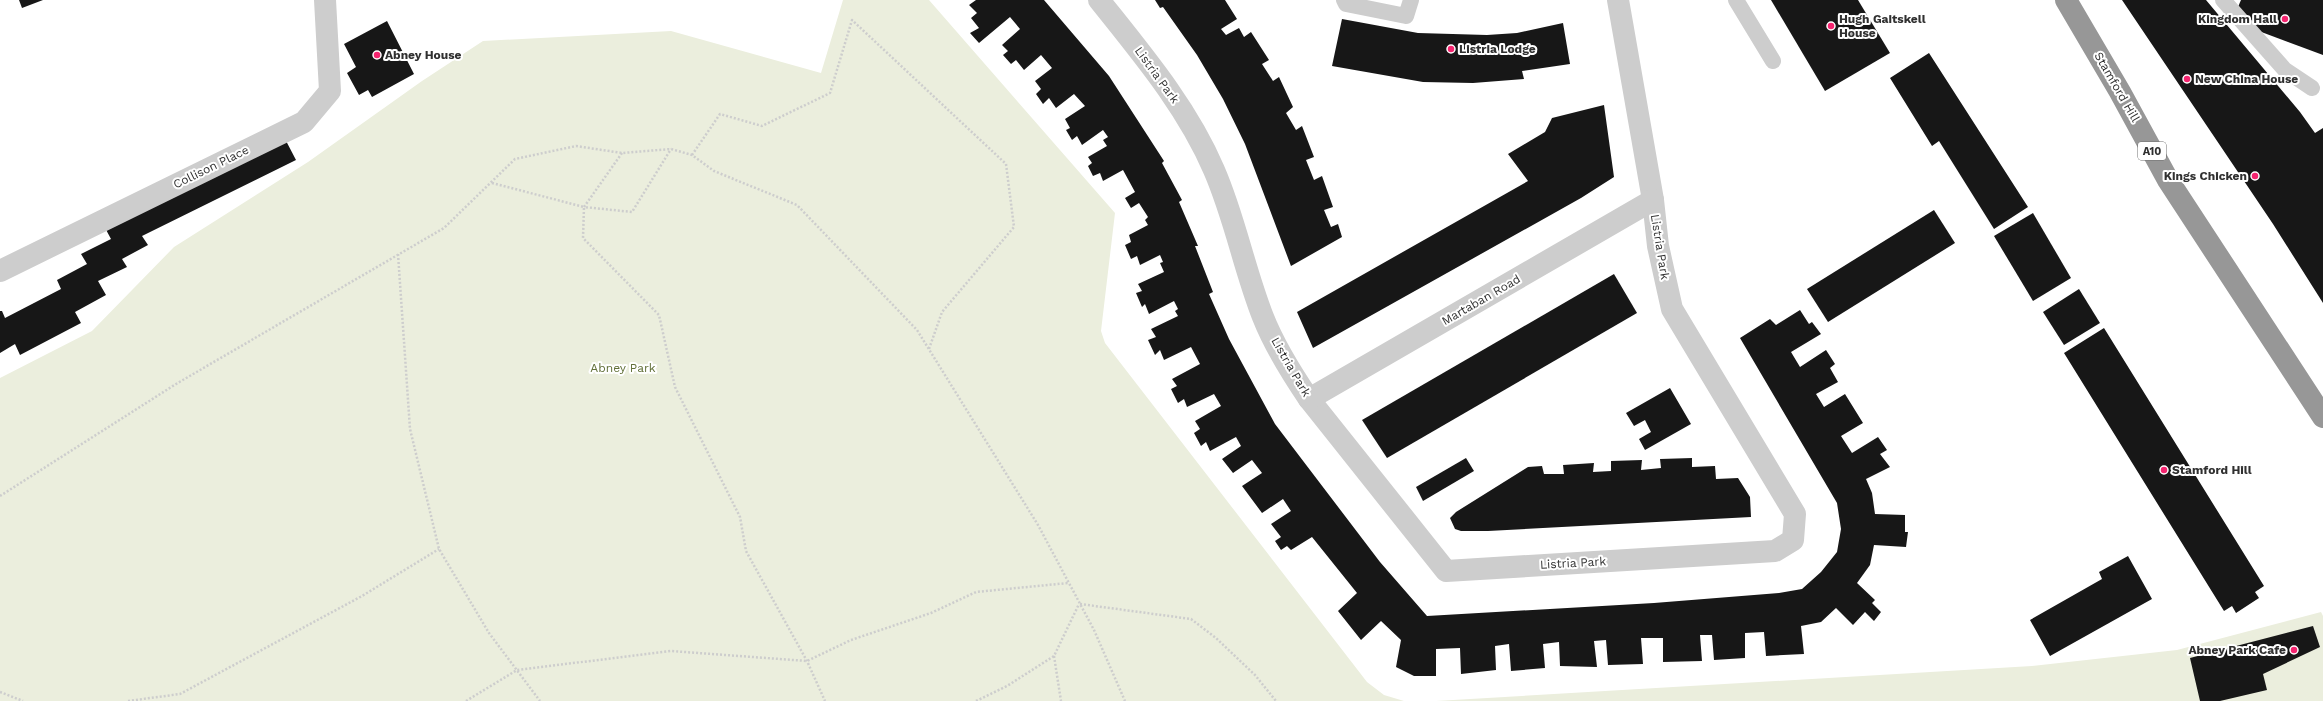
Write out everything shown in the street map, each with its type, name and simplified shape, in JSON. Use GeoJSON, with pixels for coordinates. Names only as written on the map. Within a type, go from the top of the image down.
{"type":"FeatureCollection","features":[{"type":"Feature","properties":{"kind":"highway","name":"Stamford Hill"},"geometry":{"type":"LineString","coordinates":[[2066,0],[2168,180],[2323,417]]}},
{"type":"Feature","properties":{"kind":"street","name":"Collison Place"},"geometry":{"type":"LineString","coordinates":[[0,271],[304,122],[330,91],[325,0]]}},
{"type":"Feature","properties":{"kind":"street","name":"Listria Park"},"geometry":{"type":"LineString","coordinates":[[1099,0],[1150,62],[1187,117],[1213,168],[1226,199],[1263,318],[1295,378],[1309,399],[1446,571],[1775,551],[1792,540],[1795,514],[1672,309],[1658,246],[1653,200],[1618,0]]}},
{"type":"Feature","properties":{"kind":"street","name":"Martaban Road"},"geometry":{"type":"LineString","coordinates":[[1309,399],[1653,200]]}},
{"type":"Feature","properties":{"kind":"lane"},"geometry":{"type":"LineString","coordinates":[[1344,0],[1346,4],[1406,16],[1411,0]]}},
{"type":"Feature","properties":{"kind":"lane"},"geometry":{"type":"LineString","coordinates":[[1736,0],[1773,61]]}},
{"type":"Feature","properties":{"kind":"lane"},"geometry":{"type":"LineString","coordinates":[[2224,0],[2285,70],[2312,88]]}},
{"type":"Feature","properties":{"kind":"path"},"geometry":{"type":"LineString","coordinates":[[692,155],[720,114],[762,126],[830,93],[852,20],[1006,164],[1014,227],[942,312],[929,348]]}},
{"type":"Feature","properties":{"kind":"path"},"geometry":{"type":"LineString","coordinates":[[0,496],[176,384],[444,228],[515,159],[576,146],[622,153],[671,149],[692,155],[714,171],[797,205],[917,330],[1038,525],[1094,630],[1125,701]]}},
{"type":"Feature","properties":{"kind":"path"},"geometry":{"type":"LineString","coordinates":[[492,183],[584,207],[632,212],[671,149]]}},
{"type":"Feature","properties":{"kind":"path"},"geometry":{"type":"LineString","coordinates":[[622,153],[584,207],[583,238],[659,315],[675,387],[740,517],[746,551],[806,662],[825,701]]}},
{"type":"Feature","properties":{"kind":"path"},"geometry":{"type":"LineString","coordinates":[[398,254],[410,429],[439,549],[489,633],[540,701]]}},
{"type":"Feature","properties":{"kind":"path"},"geometry":{"type":"LineString","coordinates":[[128,701],[180,694],[362,596],[439,549]]}},
{"type":"Feature","properties":{"kind":"path"},"geometry":{"type":"LineString","coordinates":[[466,701],[517,670],[671,651],[806,662],[851,640],[932,613],[976,592],[1068,583]]}},
{"type":"Feature","properties":{"kind":"path"},"geometry":{"type":"LineString","coordinates":[[976,701],[1007,686],[1054,656],[1079,604]]}},
{"type":"Feature","properties":{"kind":"path"},"geometry":{"type":"LineString","coordinates":[[1079,604],[1191,620],[1216,638],[1233,654],[1255,675],[1276,701]]}},
{"type":"Feature","properties":{"kind":"path"},"geometry":{"type":"LineString","coordinates":[[1054,656],[1061,701]]}},
{"type":"Feature","properties":{"kind":"path"},"geometry":{"type":"LineString","coordinates":[[0,692],[23,701]]}},
{"type":"Feature","properties":{"kind":"green space","name":"Abney Park"},"geometry":{"type":"Polygon","coordinates":[[[843,0],[929,0],[1115,213],[1101,331],[1105,343],[1367,682],[1384,695],[1404,701],[0,701],[0,378],[92,331],[174,247],[308,162],[422,81],[483,41],[671,31],[821,73],[843,0]]]}},
{"type":"Feature","properties":{"kind":"green space"},"geometry":{"type":"Polygon","coordinates":[[[2321,612],[2323,616],[2323,701],[1436,701],[2032,666],[2177,650],[2321,612]]]}},
{"type":"Feature","properties":{"kind":"building"},"geometry":{"type":"Polygon","coordinates":[[[19,0],[43,0],[22,8],[19,0]]]}},
{"type":"Feature","properties":{"kind":"building"},"geometry":{"type":"Polygon","coordinates":[[[976,0],[1044,0],[1109,76],[1164,161],[1162,163],[1182,200],[1179,202],[1198,246],[1195,246],[1213,292],[1209,294],[1229,339],[1275,424],[1380,562],[1427,616],[1654,603],[1779,593],[1802,589],[1821,572],[1837,552],[1841,529],[1837,503],[1740,338],[1770,319],[1776,325],[1800,310],[1809,324],[1812,322],[1821,334],[1791,352],[1800,367],[1826,350],[1835,364],[1830,368],[1838,382],[1816,394],[1824,407],[1845,394],[1863,423],[1841,436],[1852,453],[1878,437],[1887,450],[1880,454],[1890,467],[1866,479],[1872,493],[1875,514],[1905,515],[1905,532],[1908,532],[1906,547],[1874,545],[1870,565],[1857,583],[1875,600],[1872,603],[1881,612],[1874,621],[1865,612],[1853,625],[1836,608],[1821,622],[1801,626],[1804,654],[1766,656],[1764,632],[1745,633],[1745,658],[1714,660],[1712,635],[1700,635],[1702,661],[1663,662],[1663,638],[1641,638],[1643,664],[1608,665],[1606,640],[1594,641],[1597,667],[1560,666],[1559,642],[1543,644],[1545,668],[1511,671],[1509,644],[1495,646],[1496,670],[1461,674],[1460,648],[1436,649],[1436,676],[1414,676],[1396,667],[1401,640],[1381,621],[1361,640],[1338,611],[1357,593],[1312,537],[1291,550],[1287,546],[1281,550],[1275,541],[1281,537],[1271,524],[1291,511],[1283,499],[1262,513],[1242,486],[1262,473],[1252,460],[1233,473],[1222,459],[1241,446],[1236,437],[1210,451],[1206,442],[1201,446],[1194,433],[1200,429],[1195,421],[1221,406],[1214,394],[1187,407],[1184,399],[1178,403],[1171,389],[1177,386],[1172,379],[1200,364],[1191,347],[1164,360],[1160,350],[1155,355],[1148,340],[1156,337],[1151,329],[1178,316],[1175,311],[1178,309],[1174,301],[1149,314],[1145,304],[1142,307],[1136,293],[1142,291],[1138,284],[1164,272],[1160,263],[1163,262],[1160,255],[1140,265],[1137,256],[1131,259],[1125,245],[1131,242],[1129,235],[1148,225],[1145,220],[1148,217],[1139,203],[1131,208],[1125,198],[1135,192],[1123,170],[1103,181],[1100,173],[1093,176],[1088,166],[1092,163],[1088,157],[1107,146],[1103,140],[1108,137],[1103,130],[1082,145],[1077,136],[1072,140],[1066,130],[1070,128],[1065,119],[1085,106],[1074,94],[1056,108],[1049,98],[1043,104],[1036,94],[1041,89],[1035,81],[1052,68],[1041,55],[1024,70],[1016,60],[1011,64],[1003,55],[1008,51],[1002,45],[1020,29],[1010,17],[979,43],[970,33],[979,28],[971,18],[977,13],[969,5],[976,0]]]}},
{"type":"Feature","properties":{"kind":"building"},"geometry":{"type":"Polygon","coordinates":[[[1155,0],[1225,0],[1237,19],[1221,29],[1226,35],[1239,28],[1244,37],[1251,32],[1269,60],[1262,64],[1273,81],[1279,77],[1293,107],[1286,113],[1296,130],[1302,126],[1314,157],[1306,160],[1314,180],[1322,176],[1333,207],[1324,210],[1331,227],[1338,224],[1342,237],[1291,266],[1245,144],[1223,99],[1197,55],[1163,7],[1160,8],[1155,0]]]}},
{"type":"Feature","properties":{"kind":"building","name":"Hugh Gaitskell House"},"geometry":{"type":"Polygon","coordinates":[[[1771,0],[1858,0],[1890,53],[1825,91],[1771,0]]]}},
{"type":"Feature","properties":{"kind":"building"},"geometry":{"type":"Polygon","coordinates":[[[2122,0],[2206,0],[2300,112],[2315,133],[2323,128],[2323,303],[2273,224],[2122,0]]]}},
{"type":"Feature","properties":{"kind":"building","name":"Kingdom Hall"},"geometry":{"type":"Polygon","coordinates":[[[2241,0],[2323,0],[2323,55],[2256,30],[2238,7],[2241,0]]]}},
{"type":"Feature","properties":{"kind":"building","name":"Listria Lodge"},"geometry":{"type":"Polygon","coordinates":[[[1342,19],[1418,33],[1487,35],[1517,33],[1563,23],[1570,64],[1522,71],[1524,79],[1473,83],[1423,82],[1332,66],[1342,19]]]}},
{"type":"Feature","properties":{"kind":"building","name":"Abney House"},"geometry":{"type":"Polygon","coordinates":[[[387,21],[414,74],[372,97],[368,90],[359,95],[347,73],[356,67],[344,44],[387,21]]]}},
{"type":"Feature","properties":{"kind":"building"},"geometry":{"type":"Polygon","coordinates":[[[1929,53],[2028,207],[1994,229],[1939,141],[1932,146],[1890,78],[1929,53]]]}},
{"type":"Feature","properties":{"kind":"building"},"geometry":{"type":"Polygon","coordinates":[[[1604,105],[1614,177],[1581,198],[1313,348],[1297,312],[1528,181],[1508,154],[1545,132],[1552,118],[1604,105]]]}},
{"type":"Feature","properties":{"kind":"building"},"geometry":{"type":"Polygon","coordinates":[[[284,137],[296,160],[142,236],[148,245],[122,259],[127,267],[98,281],[106,295],[75,312],[81,323],[20,355],[15,344],[0,353],[0,311],[2,311],[5,318],[61,289],[57,280],[87,264],[81,254],[111,239],[104,226],[284,137]]]}},
{"type":"Feature","properties":{"kind":"building"},"geometry":{"type":"Polygon","coordinates":[[[1934,210],[1955,243],[1828,322],[1807,289],[1934,210]]]}},
{"type":"Feature","properties":{"kind":"building"},"geometry":{"type":"Polygon","coordinates":[[[2033,213],[2071,278],[2033,301],[1994,236],[2033,213]]]}},
{"type":"Feature","properties":{"kind":"building"},"geometry":{"type":"Polygon","coordinates":[[[1614,274],[1637,313],[1387,458],[1362,420],[1614,274]]]}},
{"type":"Feature","properties":{"kind":"building"},"geometry":{"type":"Polygon","coordinates":[[[2079,289],[2100,323],[2064,345],[2043,312],[2079,289]]]}},
{"type":"Feature","properties":{"kind":"building","name":"Stamford Hill"},"geometry":{"type":"Polygon","coordinates":[[[2104,328],[2264,586],[2255,592],[2259,598],[2236,613],[2232,606],[2224,611],[2064,353],[2104,328]]]}},
{"type":"Feature","properties":{"kind":"building"},"geometry":{"type":"Polygon","coordinates":[[[1670,388],[1691,424],[1645,450],[1639,439],[1651,432],[1645,420],[1634,426],[1626,413],[1670,388]]]}},
{"type":"Feature","properties":{"kind":"building"},"geometry":{"type":"Polygon","coordinates":[[[1466,458],[1474,471],[1423,501],[1416,487],[1466,458]]]}},
{"type":"Feature","properties":{"kind":"building"},"geometry":{"type":"Polygon","coordinates":[[[1692,458],[1692,467],[1715,466],[1716,479],[1738,478],[1750,497],[1751,517],[1488,531],[1461,531],[1455,529],[1450,518],[1456,512],[1528,467],[1542,466],[1544,474],[1564,474],[1563,465],[1594,463],[1593,472],[1611,471],[1611,461],[1642,460],[1641,470],[1661,468],[1660,459],[1692,458]]]}},
{"type":"Feature","properties":{"kind":"building"},"geometry":{"type":"Polygon","coordinates":[[[2128,556],[2152,599],[2050,656],[2030,620],[2102,579],[2099,572],[2128,556]]]}},
{"type":"Feature","properties":{"kind":"building"},"geometry":{"type":"Polygon","coordinates":[[[2313,626],[2320,647],[2263,674],[2267,690],[2220,701],[2200,701],[2190,658],[2313,626]]]}},
{"type":"Feature","properties":{"kind":"place","name":"Kingdom Hall"},"geometry":{"type":"Point","coordinates":[2285,19]}},
{"type":"Feature","properties":{"kind":"place","name":"Hugh Gaitskell House"},"geometry":{"type":"Point","coordinates":[1831,26]}},
{"type":"Feature","properties":{"kind":"place","name":"Listria Lodge"},"geometry":{"type":"Point","coordinates":[1451,49]}},
{"type":"Feature","properties":{"kind":"place","name":"Abney House"},"geometry":{"type":"Point","coordinates":[377,55]}},
{"type":"Feature","properties":{"kind":"place","name":"New China House"},"geometry":{"type":"Point","coordinates":[2187,79]}},
{"type":"Feature","properties":{"kind":"place","name":"Kings Chicken"},"geometry":{"type":"Point","coordinates":[2255,176]}},
{"type":"Feature","properties":{"kind":"place","name":"Stamford Hill"},"geometry":{"type":"Point","coordinates":[2164,470]}},
{"type":"Feature","properties":{"kind":"place","name":"Abney Park Cafe"},"geometry":{"type":"Point","coordinates":[2294,650]}}]}
